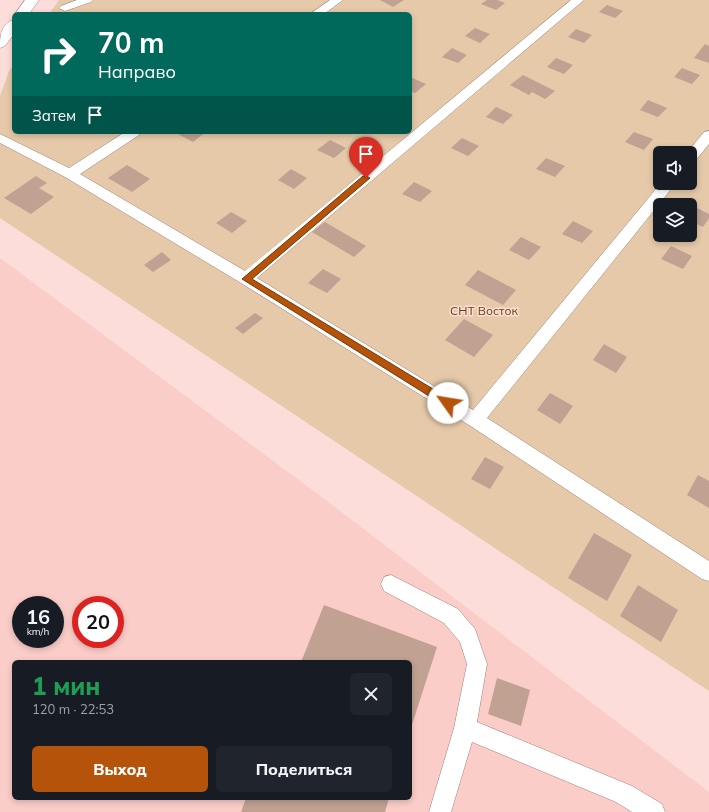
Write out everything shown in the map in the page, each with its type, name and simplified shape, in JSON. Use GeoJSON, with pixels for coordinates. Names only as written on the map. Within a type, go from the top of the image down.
{"type":"FeatureCollection","features":[{"type":"Feature","properties":{"kind":"main road"},"geometry":{"type":"LineString","coordinates":[[23,12],[32,0]]}},
{"type":"Feature","properties":{"kind":"main road"},"geometry":{"type":"LineString","coordinates":[[0,43],[12,27]]}},
{"type":"Feature","properties":{"kind":"lane"},"geometry":{"type":"LineString","coordinates":[[65,8],[87,0]]}},
{"type":"Feature","properties":{"kind":"lane"},"geometry":{"type":"LineString","coordinates":[[319,12],[337,0]]}},
{"type":"Feature","properties":{"kind":"lane"},"geometry":{"type":"LineString","coordinates":[[246,279],[578,0]]}},
{"type":"Feature","properties":{"kind":"lane"},"geometry":{"type":"LineString","coordinates":[[70,174],[131,134]]}},
{"type":"Feature","properties":{"kind":"lane"},"geometry":{"type":"LineString","coordinates":[[697,150],[709,135]]}},
{"type":"Feature","properties":{"kind":"lane"},"geometry":{"type":"LineString","coordinates":[[0,138],[70,174],[246,279],[475,420],[709,572]]}},
{"type":"Feature","properties":{"kind":"lane"},"geometry":{"type":"LineString","coordinates":[[475,420],[663,190]]}},
{"type":"Feature","properties":{"kind":"lane"},"geometry":{"type":"LineString","coordinates":[[391,584],[451,616],[468,636],[477,664],[465,728],[440,812]]}},
{"type":"Feature","properties":{"kind":"lane"},"geometry":{"type":"LineString","coordinates":[[465,728],[624,794],[654,812]]}},
{"type":"Feature","properties":{"kind":"shaded area"},"geometry":{"type":"Polygon","coordinates":[[[0,258],[323,498],[709,792],[709,812],[0,812],[0,258]]]}},
{"type":"Feature","properties":{"kind":"green space","name":"СНТ Восток"},"geometry":{"type":"Polygon","coordinates":[[[59,0],[709,0],[709,691],[0,218],[0,96],[12,67],[12,134],[412,134],[412,12],[50,12],[59,0]]]}},
{"type":"Feature","properties":{"kind":"building"},"geometry":{"type":"Polygon","coordinates":[[[380,0],[404,0],[393,7],[380,0]]]}},
{"type":"Feature","properties":{"kind":"building"},"geometry":{"type":"Polygon","coordinates":[[[487,0],[497,0],[505,3],[496,10],[481,4],[487,0]]]}},
{"type":"Feature","properties":{"kind":"building"},"geometry":{"type":"Polygon","coordinates":[[[607,5],[623,11],[615,18],[599,12],[607,5]]]}},
{"type":"Feature","properties":{"kind":"building"},"geometry":{"type":"Polygon","coordinates":[[[475,28],[490,34],[480,43],[465,36],[475,28]]]}},
{"type":"Feature","properties":{"kind":"building"},"geometry":{"type":"Polygon","coordinates":[[[576,29],[592,35],[584,43],[568,37],[576,29]]]}},
{"type":"Feature","properties":{"kind":"building"},"geometry":{"type":"Polygon","coordinates":[[[705,44],[709,46],[709,63],[694,58],[705,44]]]}},
{"type":"Feature","properties":{"kind":"building"},"geometry":{"type":"Polygon","coordinates":[[[452,48],[467,55],[458,63],[442,57],[452,48]]]}},
{"type":"Feature","properties":{"kind":"building"},"geometry":{"type":"Polygon","coordinates":[[[556,58],[573,65],[564,74],[547,67],[556,58]]]}},
{"type":"Feature","properties":{"kind":"building"},"geometry":{"type":"Polygon","coordinates":[[[682,68],[700,75],[692,84],[674,77],[682,68]]]}},
{"type":"Feature","properties":{"kind":"building"},"geometry":{"type":"Polygon","coordinates":[[[523,75],[555,91],[545,99],[532,92],[529,95],[510,85],[523,75]]]}},
{"type":"Feature","properties":{"kind":"building"},"geometry":{"type":"Polygon","coordinates":[[[412,78],[426,84],[415,93],[412,92],[412,78]]]}},
{"type":"Feature","properties":{"kind":"building"},"geometry":{"type":"Polygon","coordinates":[[[648,100],[667,108],[658,117],[640,110],[648,100]]]}},
{"type":"Feature","properties":{"kind":"building"},"geometry":{"type":"Polygon","coordinates":[[[496,107],[513,115],[503,124],[486,117],[496,107]]]}},
{"type":"Feature","properties":{"kind":"building"},"geometry":{"type":"Polygon","coordinates":[[[634,132],[653,139],[644,150],[625,142],[634,132]]]}},
{"type":"Feature","properties":{"kind":"building"},"geometry":{"type":"Polygon","coordinates":[[[178,134],[203,134],[193,142],[178,134]]]}},
{"type":"Feature","properties":{"kind":"building"},"geometry":{"type":"Polygon","coordinates":[[[462,138],[479,146],[468,156],[451,148],[462,138]]]}},
{"type":"Feature","properties":{"kind":"building"},"geometry":{"type":"Polygon","coordinates":[[[330,140],[346,148],[334,158],[317,150],[330,140]]]}},
{"type":"Feature","properties":{"kind":"building"},"geometry":{"type":"Polygon","coordinates":[[[546,158],[565,166],[555,177],[536,169],[546,158]]]}},
{"type":"Feature","properties":{"kind":"building"},"geometry":{"type":"Polygon","coordinates":[[[127,165],[150,179],[132,192],[108,178],[127,165]]]}},
{"type":"Feature","properties":{"kind":"building"},"geometry":{"type":"Polygon","coordinates":[[[291,169],[307,178],[294,189],[278,180],[291,169]]]}},
{"type":"Feature","properties":{"kind":"building"},"geometry":{"type":"Polygon","coordinates":[[[36,176],[47,183],[39,188],[54,197],[31,214],[4,198],[36,176]]]}},
{"type":"Feature","properties":{"kind":"building"},"geometry":{"type":"Polygon","coordinates":[[[414,182],[432,191],[420,202],[402,194],[414,182]]]}},
{"type":"Feature","properties":{"kind":"building"},"geometry":{"type":"Polygon","coordinates":[[[697,208],[709,214],[709,218],[703,227],[697,224],[697,208]]]}},
{"type":"Feature","properties":{"kind":"building"},"geometry":{"type":"Polygon","coordinates":[[[231,212],[247,221],[232,233],[216,223],[231,212]]]}},
{"type":"Feature","properties":{"kind":"building"},"geometry":{"type":"Polygon","coordinates":[[[573,221],[593,231],[582,243],[562,234],[573,221]]]}},
{"type":"Feature","properties":{"kind":"building"},"geometry":{"type":"Polygon","coordinates":[[[325,222],[366,246],[354,257],[312,232],[325,222]]]}},
{"type":"Feature","properties":{"kind":"building"},"geometry":{"type":"Polygon","coordinates":[[[521,237],[541,247],[529,260],[509,250],[521,237]]]}},
{"type":"Feature","properties":{"kind":"building"},"geometry":{"type":"Polygon","coordinates":[[[671,246],[692,256],[683,269],[661,259],[671,246]]]}},
{"type":"Feature","properties":{"kind":"building"},"geometry":{"type":"Polygon","coordinates":[[[162,252],[171,260],[153,272],[144,265],[162,252]]]}},
{"type":"Feature","properties":{"kind":"building"},"geometry":{"type":"Polygon","coordinates":[[[323,269],[341,279],[327,293],[308,283],[323,269]]]}},
{"type":"Feature","properties":{"kind":"building"},"geometry":{"type":"Polygon","coordinates":[[[478,270],[516,290],[503,305],[465,285],[478,270]]]}},
{"type":"Feature","properties":{"kind":"building"},"geometry":{"type":"Polygon","coordinates":[[[255,313],[263,318],[243,334],[235,328],[255,313]]]}},
{"type":"Feature","properties":{"kind":"building"},"geometry":{"type":"Polygon","coordinates":[[[464,319],[493,335],[474,357],[445,340],[464,319]]]}},
{"type":"Feature","properties":{"kind":"building"},"geometry":{"type":"Polygon","coordinates":[[[604,344],[627,357],[616,373],[593,360],[604,344]]]}},
{"type":"Feature","properties":{"kind":"building"},"geometry":{"type":"Polygon","coordinates":[[[550,393],[573,406],[560,424],[537,410],[550,393]]]}},
{"type":"Feature","properties":{"kind":"building"},"geometry":{"type":"Polygon","coordinates":[[[485,457],[504,467],[490,489],[471,479],[485,457]]]}},
{"type":"Feature","properties":{"kind":"building"},"geometry":{"type":"Polygon","coordinates":[[[698,475],[709,481],[709,508],[687,495],[698,475]]]}},
{"type":"Feature","properties":{"kind":"building"},"geometry":{"type":"Polygon","coordinates":[[[594,533],[632,555],[607,601],[568,578],[594,533]]]}},
{"type":"Feature","properties":{"kind":"building"},"geometry":{"type":"Polygon","coordinates":[[[638,585],[678,610],[661,642],[620,616],[638,585]]]}},
{"type":"Feature","properties":{"kind":"building"},"geometry":{"type":"Polygon","coordinates":[[[324,605],[437,647],[412,725],[412,660],[302,660],[324,605]]]}},
{"type":"Feature","properties":{"kind":"building"},"geometry":{"type":"Polygon","coordinates":[[[497,678],[530,690],[521,726],[488,714],[497,678]]]}},
{"type":"Feature","properties":{"kind":"building"},"geometry":{"type":"Polygon","coordinates":[[[245,800],[388,800],[385,812],[241,812],[245,800]]]}},
{"type":"Feature","properties":{"kind":"route"},"geometry":{"type":"LineString","coordinates":[[366,178],[246,279],[448,403]]}}]}
